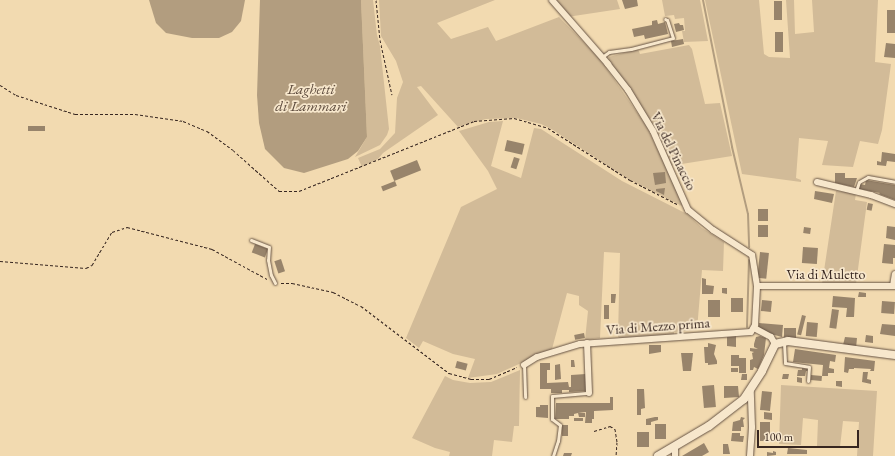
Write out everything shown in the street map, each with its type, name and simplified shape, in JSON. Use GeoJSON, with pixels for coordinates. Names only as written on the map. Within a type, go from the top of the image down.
{"type":"FeatureCollection","features":[{"type":"Feature","properties":{"kind":"street","name":"Via del Pinaccio"},"geometry":{"type":"LineString","coordinates":[[552,0],[602,57],[628,90],[653,131],[688,210],[713,230],[752,255],[757,286]]}},
{"type":"Feature","properties":{"kind":"street"},"geometry":{"type":"LineString","coordinates":[[817,182],[856,190],[895,204]]}},
{"type":"Feature","properties":{"kind":"street"},"geometry":{"type":"LineString","coordinates":[[894,286],[895,274]]}},
{"type":"Feature","properties":{"kind":"street"},"geometry":{"type":"LineString","coordinates":[[757,286],[754,328],[771,337],[775,344]]}},
{"type":"Feature","properties":{"kind":"street","name":"Via di Muletto"},"geometry":{"type":"LineString","coordinates":[[757,286],[894,286]]}},
{"type":"Feature","properties":{"kind":"street","name":"Via di Mezzo prima"},"geometry":{"type":"LineString","coordinates":[[524,364],[537,358],[587,343],[751,332],[754,328]]}},
{"type":"Feature","properties":{"kind":"street"},"geometry":{"type":"LineString","coordinates":[[658,456],[709,426],[744,399],[762,371],[775,344],[784,341],[895,356]]}},
{"type":"Feature","properties":{"kind":"street"},"geometry":{"type":"LineString","coordinates":[[587,343],[588,392]]}},
{"type":"Feature","properties":{"kind":"street"},"geometry":{"type":"LineString","coordinates":[[750,389],[752,427],[750,456]]}},
{"type":"Feature","properties":{"kind":"street"},"geometry":{"type":"LineString","coordinates":[[675,447],[675,456]]}},
{"type":"Feature","properties":{"kind":"lane"},"geometry":{"type":"LineString","coordinates":[[602,57],[609,52],[631,49],[673,38],[667,20],[665,19]]}},
{"type":"Feature","properties":{"kind":"lane"},"geometry":{"type":"LineString","coordinates":[[856,190],[859,182],[868,177],[895,182]]}},
{"type":"Feature","properties":{"kind":"lane"},"geometry":{"type":"LineString","coordinates":[[251,240],[269,247],[268,260],[271,276],[275,283]]}},
{"type":"Feature","properties":{"kind":"lane"},"geometry":{"type":"LineString","coordinates":[[784,341],[785,363],[809,367],[808,382]]}},
{"type":"Feature","properties":{"kind":"lane"},"geometry":{"type":"LineString","coordinates":[[524,364],[525,397]]}},
{"type":"Feature","properties":{"kind":"lane"},"geometry":{"type":"LineString","coordinates":[[553,456],[558,441],[560,425],[552,419],[552,396],[588,392]]}},
{"type":"Feature","properties":{"kind":"path"},"geometry":{"type":"LineString","coordinates":[[376,0],[380,40],[392,95]]}},
{"type":"Feature","properties":{"kind":"path"},"geometry":{"type":"LineString","coordinates":[[0,85],[16,95],[75,114],[135,114],[183,121],[206,131],[233,150],[279,191],[299,191],[474,121],[514,118],[548,128],[630,180],[688,210]]}},
{"type":"Feature","properties":{"kind":"path"},"geometry":{"type":"LineString","coordinates":[[0,261],[86,268],[92,265],[112,232],[127,227],[212,249],[275,283],[292,283],[333,292],[361,306],[449,373],[471,379],[489,378],[524,364]]}},
{"type":"Feature","properties":{"kind":"path"},"geometry":{"type":"LineString","coordinates":[[594,431],[610,426],[615,429],[617,442],[616,456]]}},
{"type":"Feature","properties":{"kind":"shaded area"},"geometry":{"type":"Polygon","coordinates":[[[361,0],[373,0],[377,35],[380,46],[389,129],[380,145],[355,157],[367,137],[361,0]]]}},
{"type":"Feature","properties":{"kind":"shaded area"},"geometry":{"type":"Polygon","coordinates":[[[379,0],[495,0],[437,23],[451,39],[488,27],[496,41],[559,17],[600,59],[647,127],[682,202],[682,206],[628,179],[553,130],[541,124],[516,118],[486,119],[458,127],[421,86],[417,87],[438,115],[383,153],[378,159],[362,167],[358,158],[380,149],[395,133],[397,98],[403,82],[396,61],[381,36],[379,0]]]}},
{"type":"Feature","properties":{"kind":"shaded area"},"geometry":{"type":"Polygon","coordinates":[[[555,0],[617,0],[620,9],[567,17],[555,0]]]}},
{"type":"Feature","properties":{"kind":"shaded area"},"geometry":{"type":"Polygon","coordinates":[[[662,0],[700,0],[708,41],[684,42],[682,31],[685,31],[684,18],[675,19],[674,15],[665,16],[662,0]]]}},
{"type":"Feature","properties":{"kind":"shaded area"},"geometry":{"type":"Polygon","coordinates":[[[705,0],[759,0],[764,54],[769,57],[790,58],[786,0],[794,0],[795,34],[814,32],[812,0],[878,0],[875,62],[891,64],[882,130],[878,144],[860,141],[853,167],[822,165],[828,141],[799,138],[796,178],[801,180],[801,182],[742,174],[705,0]]]}},
{"type":"Feature","properties":{"kind":"shaded area"},"geometry":{"type":"Polygon","coordinates":[[[689,45],[692,49],[705,104],[720,103],[732,156],[669,166],[660,142],[608,60],[609,57],[638,49],[640,54],[689,45]]]}},
{"type":"Feature","properties":{"kind":"shaded area"},"geometry":{"type":"Polygon","coordinates":[[[503,121],[491,166],[521,178],[534,128],[541,129],[622,181],[687,214],[702,228],[724,242],[723,271],[702,270],[697,330],[674,332],[674,336],[621,339],[618,337],[620,253],[604,252],[600,338],[585,340],[588,311],[579,305],[579,296],[567,293],[552,349],[497,374],[468,378],[475,359],[453,354],[423,341],[419,348],[406,338],[461,207],[497,189],[488,171],[459,131],[489,122],[503,121]]]}},
{"type":"Feature","properties":{"kind":"shaded area"},"geometry":{"type":"Polygon","coordinates":[[[836,191],[856,193],[855,200],[867,202],[856,284],[822,284],[836,191]]]}},
{"type":"Feature","properties":{"kind":"shaded area"},"geometry":{"type":"Polygon","coordinates":[[[520,370],[519,426],[514,426],[512,442],[494,440],[492,456],[449,456],[450,452],[435,448],[412,438],[445,376],[453,380],[470,383],[491,382],[520,370]]]}},
{"type":"Feature","properties":{"kind":"shaded area"},"geometry":{"type":"Polygon","coordinates":[[[781,385],[877,391],[873,456],[857,456],[859,422],[843,421],[840,447],[817,446],[818,420],[803,418],[801,445],[779,444],[781,385]]]}},
{"type":"Feature","properties":{"kind":"water"},"geometry":{"type":"Polygon","coordinates":[[[149,0],[245,0],[241,21],[232,32],[219,38],[192,38],[166,33],[156,23],[149,0]]]}},
{"type":"Feature","properties":{"kind":"water","name":"Laghetti di Lammari"},"geometry":{"type":"Polygon","coordinates":[[[260,0],[361,0],[367,137],[358,151],[348,159],[304,173],[284,168],[265,149],[259,123],[257,95],[260,0]]]}},
{"type":"Feature","properties":{"kind":"building"},"geometry":{"type":"Polygon","coordinates":[[[622,0],[637,0],[638,6],[625,9],[622,0]]]}},
{"type":"Feature","properties":{"kind":"building"},"geometry":{"type":"Polygon","coordinates":[[[774,1],[782,1],[782,20],[774,20],[774,1]]]}},
{"type":"Feature","properties":{"kind":"building"},"geometry":{"type":"Polygon","coordinates":[[[887,10],[895,10],[895,33],[887,33],[887,10]]]}},
{"type":"Feature","properties":{"kind":"building"},"geometry":{"type":"Polygon","coordinates":[[[657,20],[658,24],[665,22],[668,34],[645,39],[644,35],[634,37],[632,29],[652,25],[652,21],[657,20]]]}},
{"type":"Feature","properties":{"kind":"building"},"geometry":{"type":"Polygon","coordinates":[[[679,23],[680,25],[683,25],[684,30],[676,32],[674,24],[679,23]]]}},
{"type":"Feature","properties":{"kind":"building"},"geometry":{"type":"Polygon","coordinates":[[[775,32],[783,32],[783,52],[775,52],[775,32]]]}},
{"type":"Feature","properties":{"kind":"building"},"geometry":{"type":"Polygon","coordinates":[[[683,39],[684,44],[672,47],[671,41],[683,39]]]}},
{"type":"Feature","properties":{"kind":"building"},"geometry":{"type":"Polygon","coordinates":[[[886,43],[895,44],[895,58],[884,57],[886,43]]]}},
{"type":"Feature","properties":{"kind":"building"},"geometry":{"type":"Polygon","coordinates":[[[28,126],[45,126],[45,131],[28,131],[28,126]]]}},
{"type":"Feature","properties":{"kind":"building"},"geometry":{"type":"Polygon","coordinates":[[[507,140],[525,144],[522,155],[505,151],[507,140]]]}},
{"type":"Feature","properties":{"kind":"building"},"geometry":{"type":"Polygon","coordinates":[[[882,152],[895,154],[895,162],[887,161],[886,166],[877,165],[877,161],[881,162],[882,152]]]}},
{"type":"Feature","properties":{"kind":"building"},"geometry":{"type":"Polygon","coordinates":[[[514,157],[520,159],[516,169],[511,167],[514,157]]]}},
{"type":"Feature","properties":{"kind":"building"},"geometry":{"type":"Polygon","coordinates":[[[417,160],[421,170],[394,181],[390,171],[417,160]]]}},
{"type":"Feature","properties":{"kind":"building"},"geometry":{"type":"Polygon","coordinates":[[[665,172],[666,183],[655,185],[653,173],[665,172]]]}},
{"type":"Feature","properties":{"kind":"building"},"geometry":{"type":"Polygon","coordinates":[[[835,173],[845,173],[845,178],[857,178],[854,187],[835,183],[835,173]]]}},
{"type":"Feature","properties":{"kind":"building"},"geometry":{"type":"Polygon","coordinates":[[[866,180],[895,185],[895,200],[879,194],[880,193],[859,189],[860,184],[865,185],[866,180]]]}},
{"type":"Feature","properties":{"kind":"building"},"geometry":{"type":"Polygon","coordinates":[[[395,181],[397,186],[383,191],[381,187],[395,181]]]}},
{"type":"Feature","properties":{"kind":"building"},"geometry":{"type":"Polygon","coordinates":[[[665,188],[664,195],[656,191],[656,189],[665,188]]]}},
{"type":"Feature","properties":{"kind":"building"},"geometry":{"type":"Polygon","coordinates":[[[815,191],[834,194],[832,203],[814,199],[815,191]]]}},
{"type":"Feature","properties":{"kind":"building"},"geometry":{"type":"Polygon","coordinates":[[[868,203],[873,204],[872,211],[867,210],[868,203]]]}},
{"type":"Feature","properties":{"kind":"building"},"geometry":{"type":"Polygon","coordinates":[[[758,209],[768,209],[768,221],[758,221],[758,209]]]}},
{"type":"Feature","properties":{"kind":"building"},"geometry":{"type":"Polygon","coordinates":[[[758,225],[768,225],[768,237],[758,237],[758,225]]]}},
{"type":"Feature","properties":{"kind":"building"},"geometry":{"type":"Polygon","coordinates":[[[887,226],[895,227],[895,240],[886,238],[887,226]]]}},
{"type":"Feature","properties":{"kind":"building"},"geometry":{"type":"Polygon","coordinates":[[[804,227],[811,228],[810,234],[803,233],[804,227]]]}},
{"type":"Feature","properties":{"kind":"building"},"geometry":{"type":"Polygon","coordinates":[[[255,244],[268,249],[265,257],[252,252],[255,244]]]}},
{"type":"Feature","properties":{"kind":"building"},"geometry":{"type":"Polygon","coordinates":[[[884,244],[895,245],[895,258],[893,258],[893,264],[882,263],[884,244]]]}},
{"type":"Feature","properties":{"kind":"building"},"geometry":{"type":"Polygon","coordinates":[[[803,247],[818,248],[817,264],[802,263],[803,247]]]}},
{"type":"Feature","properties":{"kind":"building"},"geometry":{"type":"Polygon","coordinates":[[[760,252],[769,253],[766,279],[757,278],[760,252]]]}},
{"type":"Feature","properties":{"kind":"building"},"geometry":{"type":"Polygon","coordinates":[[[281,259],[285,271],[278,274],[274,261],[281,259]]]}},
{"type":"Feature","properties":{"kind":"building"},"geometry":{"type":"Polygon","coordinates":[[[702,278],[706,279],[706,285],[714,286],[713,294],[702,294],[702,278]]]}},
{"type":"Feature","properties":{"kind":"building"},"geometry":{"type":"Polygon","coordinates":[[[722,288],[727,288],[727,294],[722,293],[722,288]]]}},
{"type":"Feature","properties":{"kind":"building"},"geometry":{"type":"Polygon","coordinates":[[[859,292],[866,293],[866,297],[858,297],[859,292]]]}},
{"type":"Feature","properties":{"kind":"building"},"geometry":{"type":"Polygon","coordinates":[[[611,294],[616,294],[615,303],[611,303],[611,294]]]}},
{"type":"Feature","properties":{"kind":"building"},"geometry":{"type":"Polygon","coordinates":[[[833,296],[855,298],[854,317],[846,317],[847,308],[832,307],[833,296]]]}},
{"type":"Feature","properties":{"kind":"building"},"geometry":{"type":"Polygon","coordinates":[[[731,298],[743,298],[743,312],[731,312],[731,298]]]}},
{"type":"Feature","properties":{"kind":"building"},"geometry":{"type":"Polygon","coordinates":[[[708,300],[720,300],[720,317],[708,317],[708,300]]]}},
{"type":"Feature","properties":{"kind":"building"},"geometry":{"type":"Polygon","coordinates":[[[762,300],[772,301],[771,312],[761,311],[762,300]]]}},
{"type":"Feature","properties":{"kind":"building"},"geometry":{"type":"Polygon","coordinates":[[[882,301],[895,302],[894,314],[881,313],[882,301]]]}},
{"type":"Feature","properties":{"kind":"building"},"geometry":{"type":"Polygon","coordinates":[[[604,305],[609,305],[609,319],[604,319],[604,305]]]}},
{"type":"Feature","properties":{"kind":"building"},"geometry":{"type":"Polygon","coordinates":[[[832,309],[839,310],[836,329],[829,328],[832,309]]]}},
{"type":"Feature","properties":{"kind":"building"},"geometry":{"type":"Polygon","coordinates":[[[802,315],[806,316],[801,335],[797,334],[802,315]]]}},
{"type":"Feature","properties":{"kind":"building"},"geometry":{"type":"Polygon","coordinates":[[[807,322],[818,323],[817,337],[806,336],[807,322]]]}},
{"type":"Feature","properties":{"kind":"building"},"geometry":{"type":"Polygon","coordinates":[[[759,323],[783,325],[782,337],[767,333],[759,327],[759,323]]]}},
{"type":"Feature","properties":{"kind":"building"},"geometry":{"type":"Polygon","coordinates":[[[882,324],[895,325],[895,336],[880,334],[882,324]]]}},
{"type":"Feature","properties":{"kind":"building"},"geometry":{"type":"Polygon","coordinates":[[[784,328],[796,328],[796,339],[784,339],[784,328]]]}},
{"type":"Feature","properties":{"kind":"building"},"geometry":{"type":"Polygon","coordinates":[[[584,333],[585,338],[575,340],[574,335],[584,333]]]}},
{"type":"Feature","properties":{"kind":"building"},"geometry":{"type":"Polygon","coordinates":[[[866,335],[873,336],[873,343],[865,342],[866,335]]]}},
{"type":"Feature","properties":{"kind":"building"},"geometry":{"type":"Polygon","coordinates":[[[736,336],[736,347],[727,346],[727,337],[736,336]]]}},
{"type":"Feature","properties":{"kind":"building"},"geometry":{"type":"Polygon","coordinates":[[[760,336],[766,338],[764,355],[758,369],[754,367],[753,370],[750,370],[750,360],[753,359],[752,353],[754,352],[750,351],[750,348],[758,349],[754,347],[754,344],[756,337],[760,336]]]}},
{"type":"Feature","properties":{"kind":"building"},"geometry":{"type":"Polygon","coordinates":[[[845,337],[857,338],[856,348],[843,345],[845,337]]]}},
{"type":"Feature","properties":{"kind":"building"},"geometry":{"type":"Polygon","coordinates":[[[708,343],[716,345],[714,354],[717,364],[708,365],[708,363],[705,363],[704,347],[708,347],[708,343]]]}},
{"type":"Feature","properties":{"kind":"building"},"geometry":{"type":"Polygon","coordinates":[[[649,345],[661,345],[661,352],[649,354],[649,345]]]}},
{"type":"Feature","properties":{"kind":"building"},"geometry":{"type":"Polygon","coordinates":[[[795,349],[836,355],[835,362],[830,361],[829,368],[834,369],[834,373],[828,373],[828,376],[822,376],[823,365],[793,362],[795,349]]]}},
{"type":"Feature","properties":{"kind":"building"},"geometry":{"type":"Polygon","coordinates":[[[681,353],[693,353],[691,371],[683,371],[681,353]]]}},
{"type":"Feature","properties":{"kind":"building"},"geometry":{"type":"Polygon","coordinates":[[[731,355],[739,355],[739,358],[746,358],[746,373],[739,373],[739,366],[731,366],[731,355]]]}},
{"type":"Feature","properties":{"kind":"building"},"geometry":{"type":"Polygon","coordinates":[[[845,357],[875,361],[874,371],[870,371],[871,369],[854,368],[849,369],[848,373],[844,372],[845,357]]]}},
{"type":"Feature","properties":{"kind":"building"},"geometry":{"type":"Polygon","coordinates":[[[571,360],[574,360],[575,367],[571,367],[571,360]]]}},
{"type":"Feature","properties":{"kind":"building"},"geometry":{"type":"Polygon","coordinates":[[[457,361],[468,364],[466,371],[455,368],[457,361]]]}},
{"type":"Feature","properties":{"kind":"building"},"geometry":{"type":"Polygon","coordinates":[[[540,363],[550,363],[550,370],[547,370],[547,383],[568,382],[569,387],[571,387],[571,375],[586,374],[587,391],[569,392],[569,390],[562,390],[562,393],[551,393],[551,389],[540,389],[540,363]]]}},
{"type":"Feature","properties":{"kind":"building"},"geometry":{"type":"Polygon","coordinates":[[[560,364],[561,379],[555,380],[555,365],[560,364]]]}},
{"type":"Feature","properties":{"kind":"building"},"geometry":{"type":"Polygon","coordinates":[[[731,368],[738,368],[738,372],[731,372],[731,368]]]}},
{"type":"Feature","properties":{"kind":"building"},"geometry":{"type":"Polygon","coordinates":[[[802,368],[808,369],[805,376],[797,376],[798,370],[802,370],[802,368]]]}},
{"type":"Feature","properties":{"kind":"building"},"geometry":{"type":"Polygon","coordinates":[[[863,372],[868,372],[867,379],[871,380],[871,384],[862,382],[863,372]]]}},
{"type":"Feature","properties":{"kind":"building"},"geometry":{"type":"Polygon","coordinates":[[[742,374],[747,374],[747,380],[741,380],[742,374]]]}},
{"type":"Feature","properties":{"kind":"building"},"geometry":{"type":"Polygon","coordinates":[[[783,374],[789,374],[788,379],[782,379],[783,374]]]}},
{"type":"Feature","properties":{"kind":"building"},"geometry":{"type":"Polygon","coordinates":[[[811,375],[822,376],[822,381],[811,380],[811,375]]]}},
{"type":"Feature","properties":{"kind":"building"},"geometry":{"type":"Polygon","coordinates":[[[797,377],[802,378],[802,383],[797,382],[797,377]]]}},
{"type":"Feature","properties":{"kind":"building"},"geometry":{"type":"Polygon","coordinates":[[[836,381],[842,381],[842,387],[836,386],[836,381]]]}},
{"type":"Feature","properties":{"kind":"building"},"geometry":{"type":"Polygon","coordinates":[[[714,385],[716,407],[704,408],[702,386],[714,385]]]}},
{"type":"Feature","properties":{"kind":"building"},"geometry":{"type":"Polygon","coordinates":[[[724,386],[738,386],[739,397],[724,398],[724,386]]]}},
{"type":"Feature","properties":{"kind":"building"},"geometry":{"type":"Polygon","coordinates":[[[637,389],[644,389],[645,408],[641,409],[641,415],[637,415],[637,389]]]}},
{"type":"Feature","properties":{"kind":"building"},"geometry":{"type":"Polygon","coordinates":[[[762,391],[772,392],[770,411],[760,410],[762,391]]]}},
{"type":"Feature","properties":{"kind":"building"},"geometry":{"type":"Polygon","coordinates":[[[610,397],[613,397],[613,410],[594,411],[594,419],[592,419],[592,423],[585,423],[586,412],[574,414],[574,416],[569,416],[569,419],[555,419],[556,403],[610,403],[610,397]]]}},
{"type":"Feature","properties":{"kind":"building"},"geometry":{"type":"Polygon","coordinates":[[[540,405],[548,405],[548,418],[536,417],[536,407],[540,407],[540,405]]]}},
{"type":"Feature","properties":{"kind":"building"},"geometry":{"type":"Polygon","coordinates":[[[764,412],[772,413],[772,420],[764,419],[764,412]]]}},
{"type":"Feature","properties":{"kind":"building"},"geometry":{"type":"Polygon","coordinates":[[[578,413],[585,413],[585,417],[579,417],[578,413]]]}},
{"type":"Feature","properties":{"kind":"building"},"geometry":{"type":"Polygon","coordinates":[[[658,417],[658,420],[651,422],[651,425],[646,425],[646,419],[658,417]]]}},
{"type":"Feature","properties":{"kind":"building"},"geometry":{"type":"Polygon","coordinates":[[[741,417],[745,418],[743,420],[744,427],[741,427],[741,431],[732,431],[733,422],[740,420],[741,417]]]}},
{"type":"Feature","properties":{"kind":"building"},"geometry":{"type":"Polygon","coordinates":[[[574,418],[583,418],[583,421],[574,421],[574,418]]]}},
{"type":"Feature","properties":{"kind":"building"},"geometry":{"type":"Polygon","coordinates":[[[760,422],[770,422],[770,441],[760,441],[760,422]]]}},
{"type":"Feature","properties":{"kind":"building"},"geometry":{"type":"Polygon","coordinates":[[[655,424],[666,424],[666,439],[655,439],[655,424]]]}},
{"type":"Feature","properties":{"kind":"building"},"geometry":{"type":"Polygon","coordinates":[[[562,425],[568,425],[568,436],[562,436],[562,425]]]}},
{"type":"Feature","properties":{"kind":"building"},"geometry":{"type":"Polygon","coordinates":[[[637,432],[649,432],[649,447],[637,447],[637,432]]]}},
{"type":"Feature","properties":{"kind":"building"},"geometry":{"type":"Polygon","coordinates":[[[732,433],[740,433],[740,436],[744,436],[743,442],[731,441],[732,433]]]}},
{"type":"Feature","properties":{"kind":"building"},"geometry":{"type":"Polygon","coordinates":[[[704,443],[709,452],[702,456],[682,456],[704,443]]]}},
{"type":"Feature","properties":{"kind":"building"},"geometry":{"type":"Polygon","coordinates":[[[723,444],[728,444],[730,454],[723,454],[723,444]]]}},
{"type":"Feature","properties":{"kind":"building"},"geometry":{"type":"Polygon","coordinates":[[[788,448],[807,450],[807,454],[787,454],[788,448]]]}},
{"type":"Feature","properties":{"kind":"building"},"geometry":{"type":"Polygon","coordinates":[[[773,451],[776,452],[776,455],[767,456],[767,452],[773,453],[773,451]]]}},
{"type":"Feature","properties":{"kind":"building"},"geometry":{"type":"Polygon","coordinates":[[[564,453],[572,453],[571,456],[563,456],[564,453]]]}},
{"type":"Feature","properties":{"kind":"waterway"},"geometry":{"type":"LineString","coordinates":[[703,0],[732,147],[748,214],[749,247]]}},
{"type":"Feature","properties":{"kind":"waterway"},"geometry":{"type":"LineString","coordinates":[[747,327],[749,260]]}}]}
